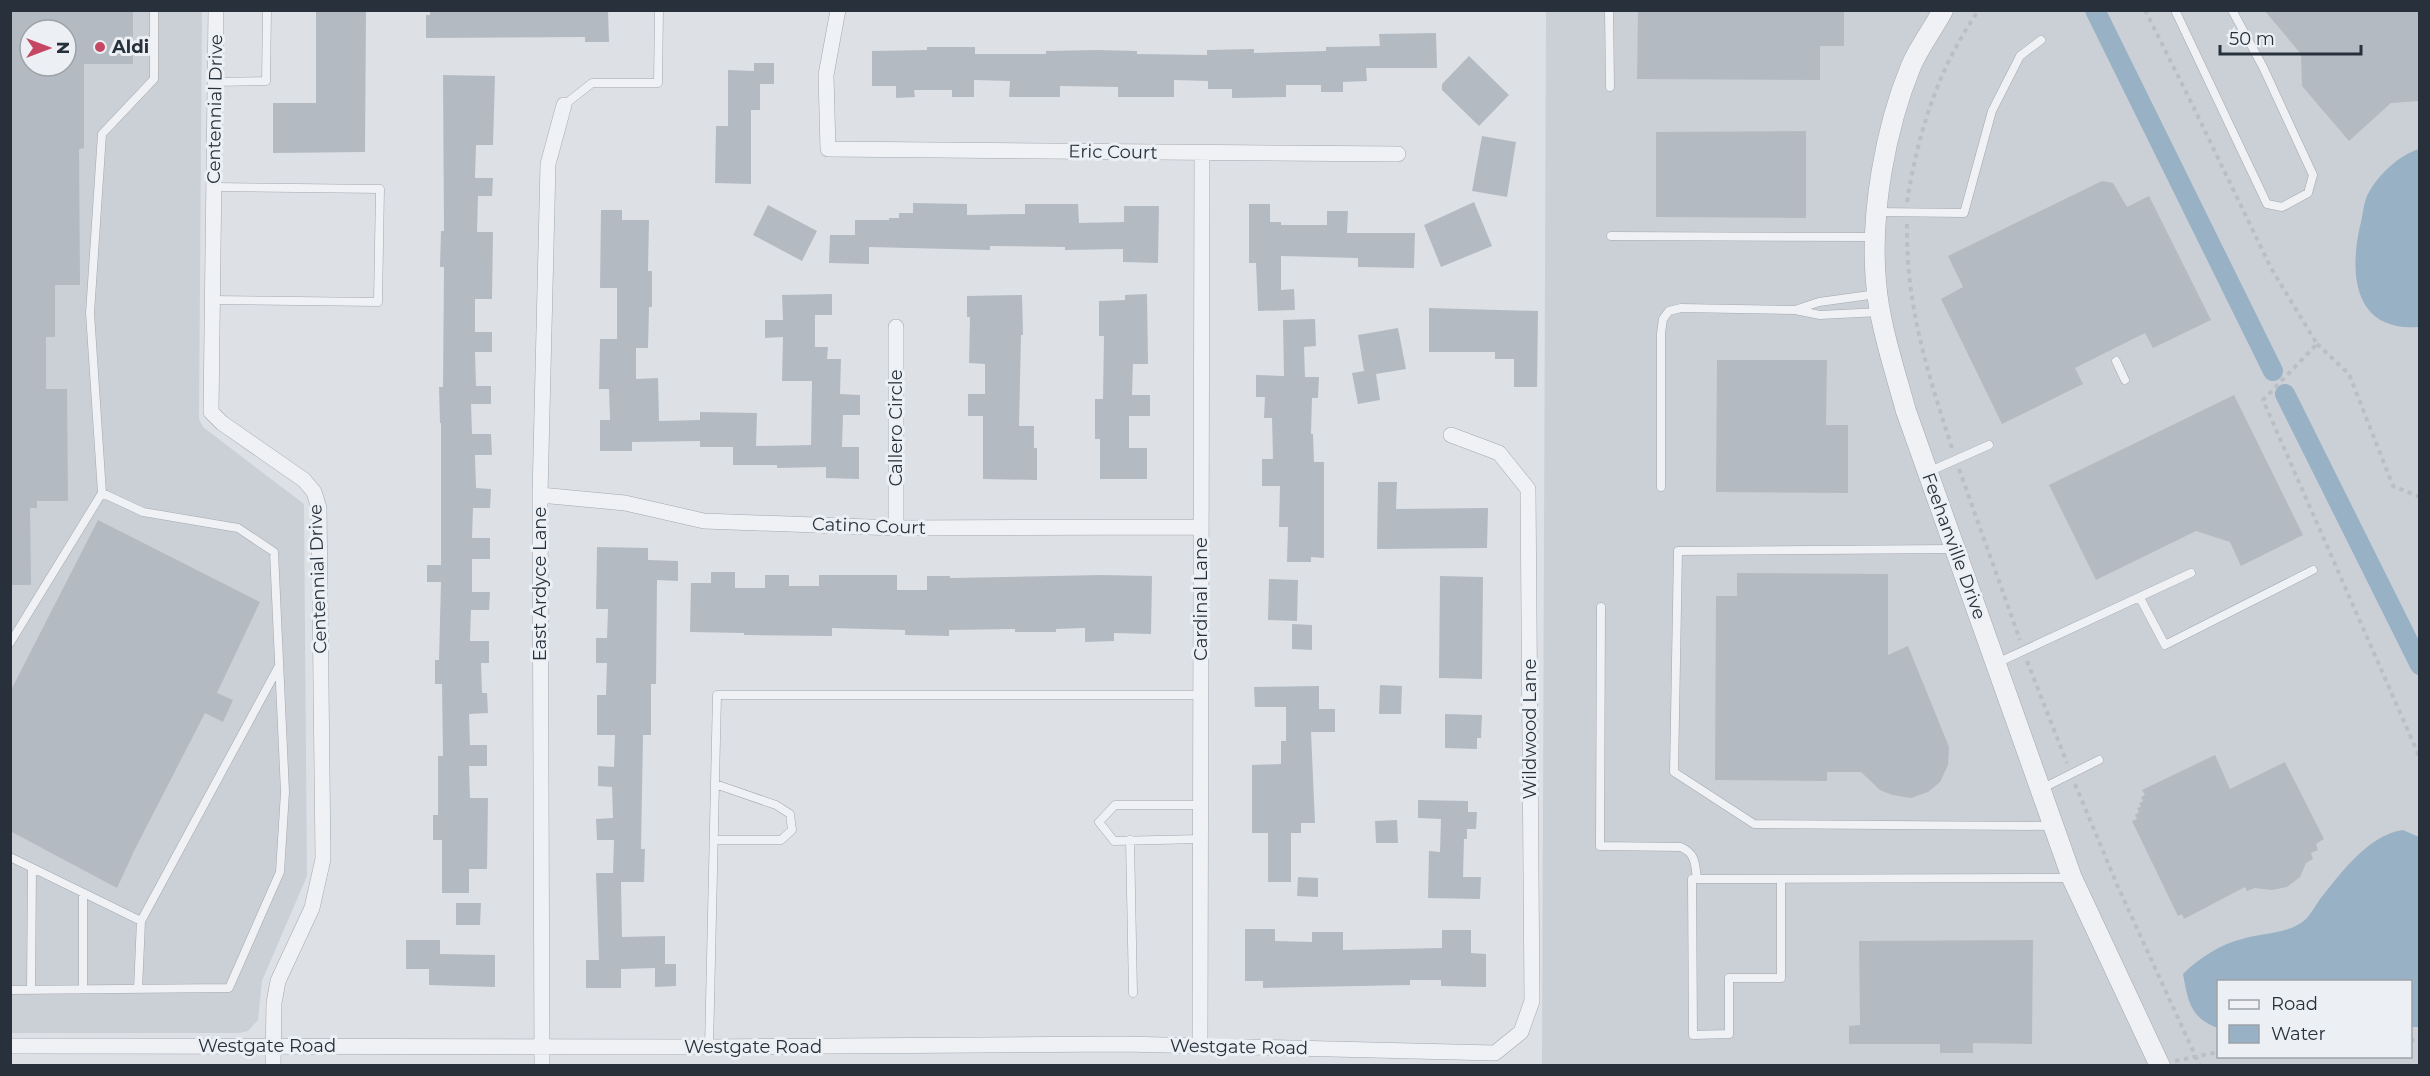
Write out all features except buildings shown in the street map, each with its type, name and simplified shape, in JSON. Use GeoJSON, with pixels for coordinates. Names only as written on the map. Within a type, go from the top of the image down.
{"type":"FeatureCollection","features":[{"type":"Feature","properties":{"kind":"street","name":"Centennial Drive"},"geometry":{"type":"LineString","coordinates":[[216,10],[211,412],[304,480],[314,492],[319,508],[323,859],[312,908],[278,981],[273,1003],[273,1046]]}},
{"type":"Feature","properties":{"kind":"street","name":"Eric Court"},"geometry":{"type":"LineString","coordinates":[[838,10],[826,75],[828,150],[1398,154]]}},
{"type":"Feature","properties":{"kind":"street","name":"Feehanville Drive"},"geometry":{"type":"LineString","coordinates":[[1942,11],[1912,65],[1891,129],[1876,212],[1876,282],[1880,303],[1906,411],[2072,878],[2160,1065]]}},
{"type":"Feature","properties":{"kind":"street","name":"East Ardyce Lane"},"geometry":{"type":"LineString","coordinates":[[543,1065],[540,495],[548,164],[564,105]]}},
{"type":"Feature","properties":{"kind":"street","name":"Cardinal Lane"},"geometry":{"type":"LineString","coordinates":[[1200,1046],[1202,153]]}},
{"type":"Feature","properties":{"kind":"street","name":"Callero Circle"},"geometry":{"type":"LineString","coordinates":[[896,327],[896,528]]}},
{"type":"Feature","properties":{"kind":"street","name":"Wildwood Lane"},"geometry":{"type":"LineString","coordinates":[[1451,435],[1499,453],[1528,489],[1532,1001],[1521,1032],[1495,1053]]}},
{"type":"Feature","properties":{"kind":"street","name":"Catino Court"},"geometry":{"type":"LineString","coordinates":[[540,495],[625,503],[704,521],[896,528],[1201,527]]}},
{"type":"Feature","properties":{"kind":"street","name":"Westgate Road"},"geometry":{"type":"LineString","coordinates":[[10,1046],[1200,1046],[1495,1053]]}},
{"type":"Feature","properties":{"kind":"street"},"geometry":{"type":"LineString","coordinates":[[273,1046],[273,1065]]}},
{"type":"Feature","properties":{"kind":"lane"},"geometry":{"type":"LineString","coordinates":[[10,643],[102,493],[90,313],[102,135],[154,79],[154,10]]}},
{"type":"Feature","properties":{"kind":"lane"},"geometry":{"type":"LineString","coordinates":[[215,82],[266,81],[267,10]]}},
{"type":"Feature","properties":{"kind":"lane"},"geometry":{"type":"LineString","coordinates":[[564,105],[592,83],[658,83],[659,10]]}},
{"type":"Feature","properties":{"kind":"lane"},"geometry":{"type":"LineString","coordinates":[[1609,10],[1610,87]]}},
{"type":"Feature","properties":{"kind":"lane"},"geometry":{"type":"LineString","coordinates":[[2175,10],[2267,204],[2282,207],[2308,193],[2313,175],[2263,67],[2232,10]]}},
{"type":"Feature","properties":{"kind":"lane"},"geometry":{"type":"LineString","coordinates":[[1876,212],[1964,213],[1992,111],[2020,56],[2041,40]]}},
{"type":"Feature","properties":{"kind":"lane"},"geometry":{"type":"LineString","coordinates":[[212,300],[378,302],[380,189],[214,187]]}},
{"type":"Feature","properties":{"kind":"lane"},"geometry":{"type":"LineString","coordinates":[[1611,236],[1876,237]]}},
{"type":"Feature","properties":{"kind":"lane"},"geometry":{"type":"LineString","coordinates":[[1795,310],[1819,302],[1880,303]]}},
{"type":"Feature","properties":{"kind":"lane"},"geometry":{"type":"LineString","coordinates":[[1661,487],[1663,319],[1669,310],[1795,310],[1820,315],[1880,303]]}},
{"type":"Feature","properties":{"kind":"lane"},"geometry":{"type":"LineString","coordinates":[[2116,361],[2125,380]]}},
{"type":"Feature","properties":{"kind":"lane"},"geometry":{"type":"LineString","coordinates":[[1928,472],[1989,445]]}},
{"type":"Feature","properties":{"kind":"lane"},"geometry":{"type":"LineString","coordinates":[[10,990],[229,988],[280,872],[285,792],[273,552],[238,528],[143,512],[102,493]]}},
{"type":"Feature","properties":{"kind":"lane"},"geometry":{"type":"LineString","coordinates":[[1955,549],[1678,551],[1674,772],[1754,824],[2054,826]]}},
{"type":"Feature","properties":{"kind":"lane"},"geometry":{"type":"LineString","coordinates":[[2140,598],[2165,645],[2313,570]]}},
{"type":"Feature","properties":{"kind":"lane"},"geometry":{"type":"LineString","coordinates":[[1996,663],[2191,573]]}},
{"type":"Feature","properties":{"kind":"lane"},"geometry":{"type":"LineString","coordinates":[[1601,607],[1600,846],[1680,847],[1689,851],[1694,858],[1698,879]]}},
{"type":"Feature","properties":{"kind":"lane"},"geometry":{"type":"LineString","coordinates":[[138,989],[141,921],[279,666]]}},
{"type":"Feature","properties":{"kind":"lane"},"geometry":{"type":"LineString","coordinates":[[709,1047],[717,695],[1201,695]]}},
{"type":"Feature","properties":{"kind":"lane"},"geometry":{"type":"LineString","coordinates":[[2041,789],[2100,760]]}},
{"type":"Feature","properties":{"kind":"lane"},"geometry":{"type":"LineString","coordinates":[[714,840],[781,840],[792,830],[790,814],[777,806],[715,784]]}},
{"type":"Feature","properties":{"kind":"lane"},"geometry":{"type":"LineString","coordinates":[[1200,805],[1115,806],[1099,822],[1114,841],[1200,839]]}},
{"type":"Feature","properties":{"kind":"lane"},"geometry":{"type":"LineString","coordinates":[[1130,840],[1133,993]]}},
{"type":"Feature","properties":{"kind":"lane"},"geometry":{"type":"LineString","coordinates":[[10,857],[141,921]]}},
{"type":"Feature","properties":{"kind":"lane"},"geometry":{"type":"LineString","coordinates":[[31,990],[32,868]]}},
{"type":"Feature","properties":{"kind":"lane"},"geometry":{"type":"LineString","coordinates":[[1780,879],[1781,978],[1729,978],[1729,1034],[1693,1035],[1692,879],[2072,878]]}},
{"type":"Feature","properties":{"kind":"lane"},"geometry":{"type":"LineString","coordinates":[[83,893],[83,989]]}},
{"type":"Feature","properties":{"kind":"path"},"geometry":{"type":"LineString","coordinates":[[1978,10],[1948,61],[1927,111],[1913,167],[1907,212],[1908,275],[1917,335],[1956,461],[2024,652],[2071,774],[2118,886],[2200,1065]]}},
{"type":"Feature","properties":{"kind":"path"},"geometry":{"type":"LineString","coordinates":[[2145,10],[2271,268],[2318,344],[2349,374],[2393,486],[2420,497]]}},
{"type":"Feature","properties":{"kind":"path"},"geometry":{"type":"LineString","coordinates":[[2318,344],[2263,400],[2420,758]]}},
{"type":"Feature","properties":{"kind":"path"},"geometry":{"type":"LineString","coordinates":[[2160,1065],[2217,1053]]}},
{"type":"Feature","properties":{"kind":"shaded area"},"geometry":{"type":"Polygon","coordinates":[[[11,11],[202,11],[199,419],[203,427],[304,504],[307,876],[262,981],[258,1020],[248,1031],[240,1033],[11,1033],[11,11]]]}},
{"type":"Feature","properties":{"kind":"shaded area"},"geometry":{"type":"Polygon","coordinates":[[[1546,11],[2419,11],[2419,1065],[1542,1065],[1546,11]]]}},
{"type":"Feature","properties":{"kind":"water"},"geometry":{"type":"Polygon","coordinates":[[[2419,149],[2419,327],[2397,326],[2381,320],[2369,310],[2361,297],[2355,263],[2357,245],[2365,201],[2372,187],[2397,161],[2419,149]]]}},
{"type":"Feature","properties":{"kind":"water"},"geometry":{"type":"Polygon","coordinates":[[[2403,830],[2419,837],[2419,1027],[2412,1027],[2412,980],[2217,980],[2217,1028],[2196,1014],[2189,1000],[2183,974],[2189,968],[2226,944],[2285,930],[2300,923],[2307,918],[2356,857],[2378,839],[2403,830]]]}},
{"type":"Feature","properties":{"kind":"waterway"},"geometry":{"type":"LineString","coordinates":[[2095,10],[2273,371]]}},
{"type":"Feature","properties":{"kind":"waterway"},"geometry":{"type":"LineString","coordinates":[[2285,394],[2420,665]]}},
{"type":"Feature","properties":{"kind":"place","name":"Aldi"},"geometry":{"type":"Point","coordinates":[100,47]}}]}
